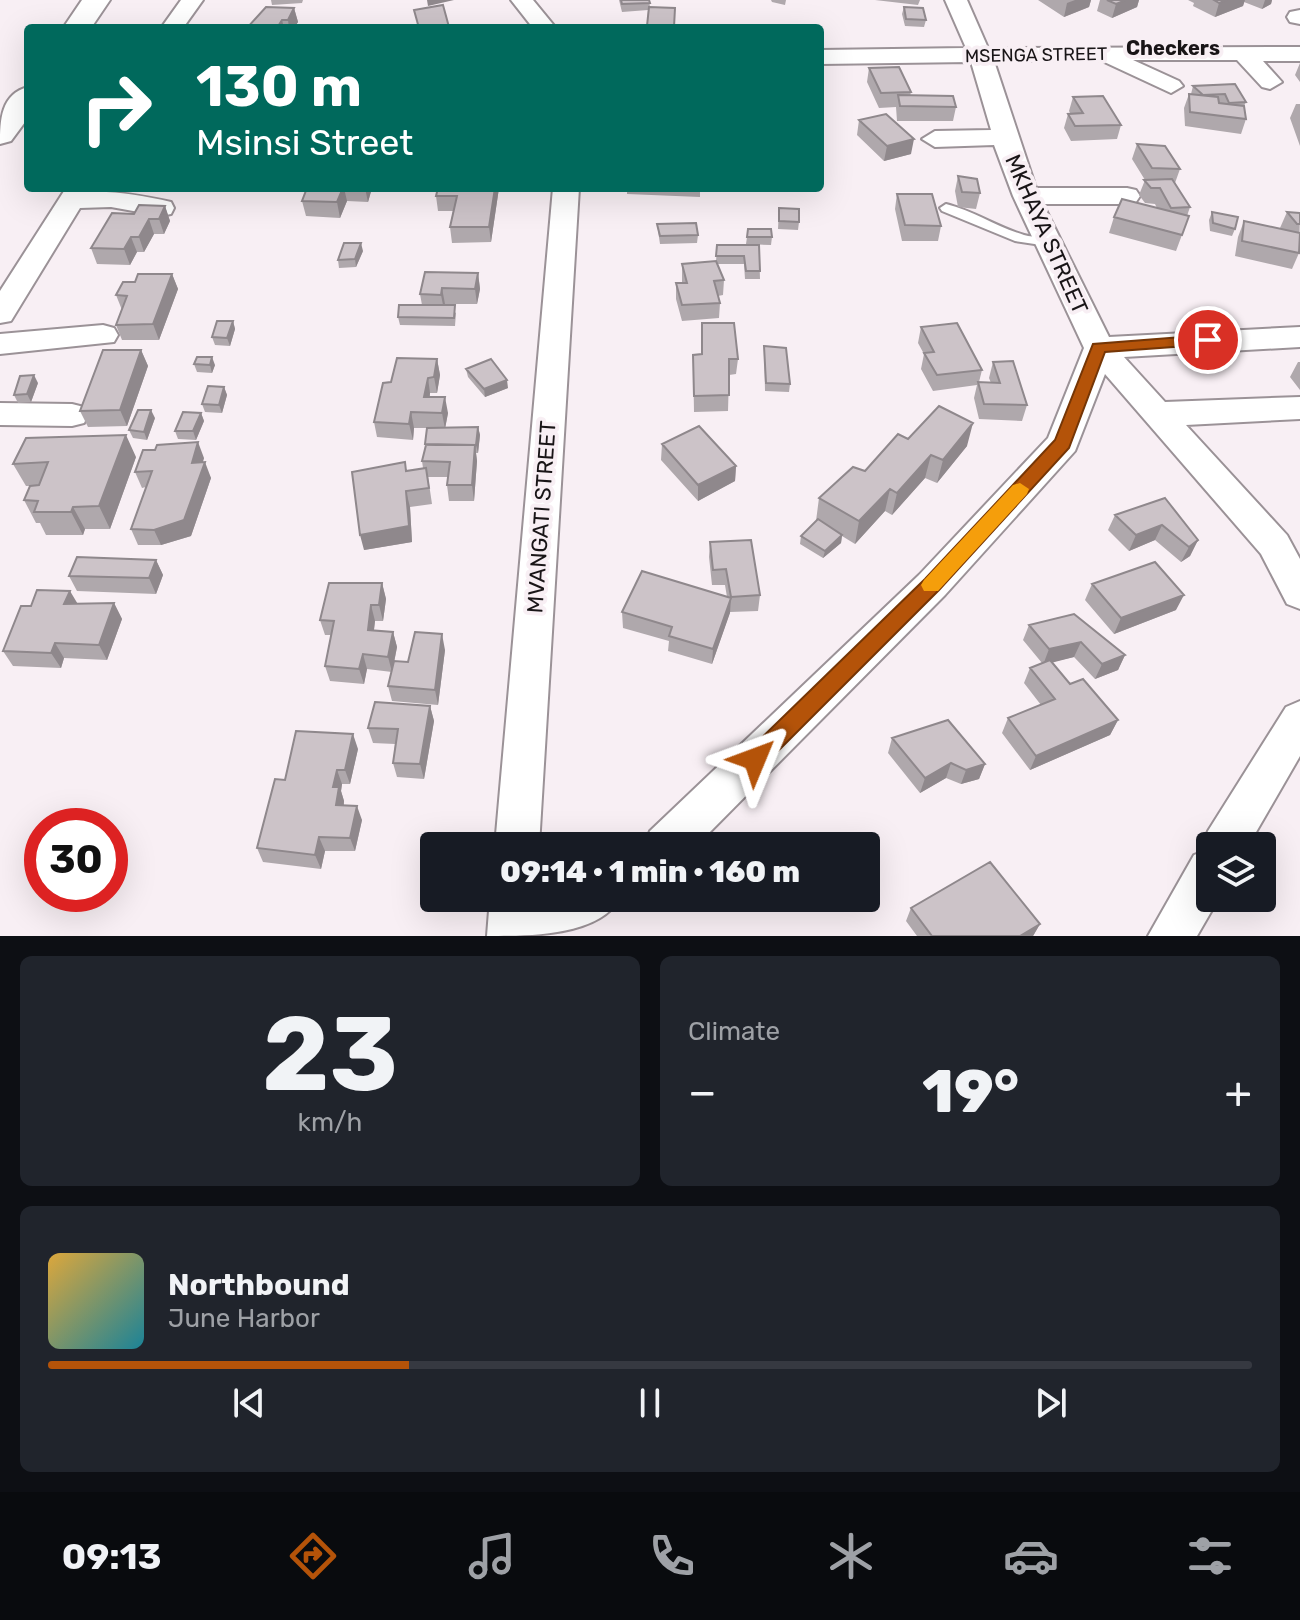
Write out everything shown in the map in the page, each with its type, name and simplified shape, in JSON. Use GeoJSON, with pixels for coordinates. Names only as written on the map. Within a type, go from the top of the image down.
{"type":"FeatureCollection","features":[{"type":"Feature","properties":{"kind":"main road"},"geometry":{"type":"LineString","coordinates":[[80,24],[96,0]]}},
{"type":"Feature","properties":{"kind":"main road"},"geometry":{"type":"LineString","coordinates":[[0,134],[24,101]]}},
{"type":"Feature","properties":{"kind":"street"},"geometry":{"type":"LineString","coordinates":[[175,24],[192,0]]}},
{"type":"Feature","properties":{"kind":"street"},"geometry":{"type":"LineString","coordinates":[[522,0],[542,24]]}},
{"type":"Feature","properties":{"kind":"street"},"geometry":{"type":"LineString","coordinates":[[935,18],[960,9]]}},
{"type":"Feature","properties":{"kind":"street","name":"MKHAYA STREET"},"geometry":{"type":"LineString","coordinates":[[960,9],[981,57],[1022,186],[1099,348],[1274,545],[1300,594]]}},
{"type":"Feature","properties":{"kind":"street"},"geometry":{"type":"LineString","coordinates":[[1242,52],[1270,82]]}},
{"type":"Feature","properties":{"kind":"street"},"geometry":{"type":"LineString","coordinates":[[1098,53],[1171,86]]}},
{"type":"Feature","properties":{"kind":"street","name":"MSENGA STREET"},"geometry":{"type":"LineString","coordinates":[[824,57],[1300,54]]}},
{"type":"Feature","properties":{"kind":"street"},"geometry":{"type":"LineString","coordinates":[[968,115],[1002,127]]}},
{"type":"Feature","properties":{"kind":"street"},"geometry":{"type":"LineString","coordinates":[[935,139],[1002,127]]}},
{"type":"Feature","properties":{"kind":"street"},"geometry":{"type":"LineString","coordinates":[[1022,186],[1108,175]]}},
{"type":"Feature","properties":{"kind":"street"},"geometry":{"type":"LineString","coordinates":[[1022,186],[1127,196]]}},
{"type":"Feature","properties":{"kind":"street"},"geometry":{"type":"LineString","coordinates":[[0,314],[78,192]]}},
{"type":"Feature","properties":{"kind":"street"},"geometry":{"type":"LineString","coordinates":[[83,192],[161,208]]}},
{"type":"Feature","properties":{"kind":"street","name":"MVANGATI STREET"},"geometry":{"type":"LineString","coordinates":[[518,832],[566,192]]}},
{"type":"Feature","properties":{"kind":"street"},"geometry":{"type":"LineString","coordinates":[[0,344],[103,335]]}},
{"type":"Feature","properties":{"kind":"street"},"geometry":{"type":"LineString","coordinates":[[680,832],[932,585],[1063,443],[1099,348],[1300,337]]}},
{"type":"Feature","properties":{"kind":"street"},"geometry":{"type":"LineString","coordinates":[[1156,413],[1212,414],[1300,408]]}},
{"type":"Feature","properties":{"kind":"street"},"geometry":{"type":"LineString","coordinates":[[0,414],[72,415]]}},
{"type":"Feature","properties":{"kind":"street"},"geometry":{"type":"LineString","coordinates":[[1232,832],[1300,719]]}},
{"type":"Feature","properties":{"kind":"street"},"geometry":{"type":"LineString","coordinates":[[1171,936],[1196,894]]}},
{"type":"Feature","properties":{"kind":"street"},"geometry":{"type":"LineString","coordinates":[[510,936],[512,912]]}},
{"type":"Feature","properties":{"kind":"street"},"geometry":{"type":"LineString","coordinates":[[527,936],[571,912]]}},
{"type":"Feature","properties":{"kind":"lane"},"geometry":{"type":"LineString","coordinates":[[946,208],[964,212],[1008,237],[1048,242]]}},
{"type":"Feature","properties":{"kind":"building"},"geometry":{"type":"Polygon","coordinates":[[[621,0],[649,0],[650,3],[622,4],[621,0]]]}},
{"type":"Feature","properties":{"kind":"building"},"geometry":{"type":"Polygon","coordinates":[[[443,5],[448,24],[418,24],[414,10],[443,5]]]}},
{"type":"Feature","properties":{"kind":"building"},"geometry":{"type":"Polygon","coordinates":[[[266,7],[294,8],[288,20],[282,20],[280,24],[251,24],[266,7]]]}},
{"type":"Feature","properties":{"kind":"building"},"geometry":{"type":"Polygon","coordinates":[[[649,7],[675,8],[674,24],[647,24],[649,7]]]}},
{"type":"Feature","properties":{"kind":"building"},"geometry":{"type":"Polygon","coordinates":[[[904,7],[923,8],[926,20],[906,19],[904,7]]]}},
{"type":"Feature","properties":{"kind":"building"},"geometry":{"type":"Polygon","coordinates":[[[899,67],[911,92],[881,93],[869,68],[899,67]]]}},
{"type":"Feature","properties":{"kind":"building"},"geometry":{"type":"Polygon","coordinates":[[[1235,84],[1246,102],[1229,103],[1225,94],[1203,95],[1193,86],[1235,84]]]}},
{"type":"Feature","properties":{"kind":"building"},"geometry":{"type":"Polygon","coordinates":[[[1189,94],[1218,97],[1219,103],[1244,106],[1246,119],[1190,112],[1189,94]]]}},
{"type":"Feature","properties":{"kind":"building"},"geometry":{"type":"Polygon","coordinates":[[[898,95],[953,96],[956,107],[900,106],[898,95]]]}},
{"type":"Feature","properties":{"kind":"building"},"geometry":{"type":"Polygon","coordinates":[[[1103,96],[1121,125],[1075,126],[1068,114],[1083,113],[1073,97],[1103,96]]]}},
{"type":"Feature","properties":{"kind":"building"},"geometry":{"type":"Polygon","coordinates":[[[886,114],[914,139],[887,146],[859,120],[886,114]]]}},
{"type":"Feature","properties":{"kind":"building"},"geometry":{"type":"Polygon","coordinates":[[[1137,144],[1165,146],[1180,169],[1152,168],[1137,144]]]}},
{"type":"Feature","properties":{"kind":"building"},"geometry":{"type":"Polygon","coordinates":[[[958,176],[977,179],[980,193],[962,192],[958,176]]]}},
{"type":"Feature","properties":{"kind":"building"},"geometry":{"type":"Polygon","coordinates":[[[1172,179],[1190,207],[1171,208],[1160,188],[1151,188],[1144,180],[1172,179]]]}},
{"type":"Feature","properties":{"kind":"building"},"geometry":{"type":"Polygon","coordinates":[[[305,192],[341,192],[337,202],[302,201],[305,192]]]}},
{"type":"Feature","properties":{"kind":"building"},"geometry":{"type":"Polygon","coordinates":[[[437,192],[494,192],[489,227],[450,227],[457,196],[436,196],[437,192]]]}},
{"type":"Feature","properties":{"kind":"building"},"geometry":{"type":"Polygon","coordinates":[[[897,194],[932,194],[941,226],[905,225],[897,194]]]}},
{"type":"Feature","properties":{"kind":"building"},"geometry":{"type":"Polygon","coordinates":[[[1122,199],[1189,216],[1182,235],[1114,217],[1122,199]]]}},
{"type":"Feature","properties":{"kind":"building"},"geometry":{"type":"Polygon","coordinates":[[[139,205],[165,206],[159,219],[149,219],[139,237],[131,237],[124,249],[91,248],[112,213],[134,214],[139,205]]]}},
{"type":"Feature","properties":{"kind":"building"},"geometry":{"type":"Polygon","coordinates":[[[779,208],[799,209],[799,222],[779,221],[779,208]]]}},
{"type":"Feature","properties":{"kind":"building"},"geometry":{"type":"Polygon","coordinates":[[[1212,212],[1238,217],[1235,229],[1213,223],[1212,212]]]}},
{"type":"Feature","properties":{"kind":"building"},"geometry":{"type":"Polygon","coordinates":[[[1287,212],[1300,213],[1300,224],[1297,224],[1287,212]]]}},
{"type":"Feature","properties":{"kind":"building"},"geometry":{"type":"Polygon","coordinates":[[[1244,221],[1300,233],[1299,253],[1242,241],[1244,221]]]}},
{"type":"Feature","properties":{"kind":"building"},"geometry":{"type":"Polygon","coordinates":[[[696,223],[698,235],[660,236],[657,224],[696,223]]]}},
{"type":"Feature","properties":{"kind":"building"},"geometry":{"type":"Polygon","coordinates":[[[748,229],[771,229],[772,237],[747,237],[748,229]]]}},
{"type":"Feature","properties":{"kind":"building"},"geometry":{"type":"Polygon","coordinates":[[[344,243],[361,243],[355,259],[338,260],[344,243]]]}},
{"type":"Feature","properties":{"kind":"building"},"geometry":{"type":"Polygon","coordinates":[[[717,245],[759,245],[760,271],[746,271],[744,256],[716,256],[717,245]]]}},
{"type":"Feature","properties":{"kind":"building"},"geometry":{"type":"Polygon","coordinates":[[[716,261],[724,280],[714,281],[720,303],[682,305],[676,283],[687,283],[682,264],[716,261]]]}},
{"type":"Feature","properties":{"kind":"building"},"geometry":{"type":"Polygon","coordinates":[[[425,272],[478,273],[475,289],[442,288],[441,295],[420,294],[425,272]]]}},
{"type":"Feature","properties":{"kind":"building"},"geometry":{"type":"Polygon","coordinates":[[[138,274],[172,274],[153,324],[116,325],[127,296],[116,295],[123,282],[135,282],[138,274]]]}},
{"type":"Feature","properties":{"kind":"building"},"geometry":{"type":"Polygon","coordinates":[[[399,305],[455,305],[454,318],[398,317],[399,305]]]}},
{"type":"Feature","properties":{"kind":"building"},"geometry":{"type":"Polygon","coordinates":[[[217,321],[233,321],[227,338],[212,337],[217,321]]]}},
{"type":"Feature","properties":{"kind":"building"},"geometry":{"type":"Polygon","coordinates":[[[702,323],[734,323],[738,359],[729,359],[729,395],[694,396],[693,355],[702,354],[702,323]]]}},
{"type":"Feature","properties":{"kind":"building"},"geometry":{"type":"Polygon","coordinates":[[[957,323],[982,370],[937,375],[924,353],[934,352],[921,327],[957,323]]]}},
{"type":"Feature","properties":{"kind":"building"},"geometry":{"type":"Polygon","coordinates":[[[764,346],[786,348],[790,384],[766,383],[764,346]]]}},
{"type":"Feature","properties":{"kind":"building"},"geometry":{"type":"Polygon","coordinates":[[[103,350],[141,350],[120,410],[80,411],[103,350]]]}},
{"type":"Feature","properties":{"kind":"building"},"geometry":{"type":"Polygon","coordinates":[[[197,357],[212,357],[210,365],[194,364],[197,357]]]}},
{"type":"Feature","properties":{"kind":"building"},"geometry":{"type":"Polygon","coordinates":[[[397,358],[437,359],[434,377],[428,378],[424,397],[445,397],[442,413],[411,412],[409,424],[374,422],[383,383],[391,382],[397,358]]]}},
{"type":"Feature","properties":{"kind":"building"},"geometry":{"type":"Polygon","coordinates":[[[491,359],[507,380],[484,389],[466,369],[491,359]]]}},
{"type":"Feature","properties":{"kind":"building"},"geometry":{"type":"Polygon","coordinates":[[[1013,361],[1027,405],[984,404],[978,382],[1000,383],[993,362],[1013,361]]]}},
{"type":"Feature","properties":{"kind":"building"},"geometry":{"type":"Polygon","coordinates":[[[34,375],[27,394],[14,395],[20,376],[34,375]]]}},
{"type":"Feature","properties":{"kind":"building"},"geometry":{"type":"Polygon","coordinates":[[[208,386],[224,387],[219,405],[202,404],[208,386]]]}},
{"type":"Feature","properties":{"kind":"building"},"geometry":{"type":"Polygon","coordinates":[[[939,406],[973,423],[943,460],[931,455],[897,493],[890,489],[859,521],[819,498],[853,467],[865,471],[898,434],[908,439],[939,406]]]}},
{"type":"Feature","properties":{"kind":"building"},"geometry":{"type":"Polygon","coordinates":[[[138,410],[151,410],[144,432],[129,430],[138,410]]]}},
{"type":"Feature","properties":{"kind":"building"},"geometry":{"type":"Polygon","coordinates":[[[183,412],[201,413],[193,431],[175,431],[183,412]]]}},
{"type":"Feature","properties":{"kind":"building"},"geometry":{"type":"Polygon","coordinates":[[[699,426],[736,466],[698,485],[662,444],[699,426]]]}},
{"type":"Feature","properties":{"kind":"building"},"geometry":{"type":"Polygon","coordinates":[[[478,427],[476,445],[425,444],[427,428],[478,427]]]}},
{"type":"Feature","properties":{"kind":"building"},"geometry":{"type":"Polygon","coordinates":[[[126,435],[99,506],[73,507],[71,512],[34,512],[38,501],[24,500],[30,486],[39,485],[48,462],[13,464],[26,438],[126,435]]]}},
{"type":"Feature","properties":{"kind":"building"},"geometry":{"type":"Polygon","coordinates":[[[198,442],[192,463],[205,462],[184,520],[154,530],[131,529],[152,471],[135,472],[143,450],[155,450],[157,445],[198,442]]]}},
{"type":"Feature","properties":{"kind":"building"},"geometry":{"type":"Polygon","coordinates":[[[426,445],[475,445],[472,485],[447,485],[450,462],[422,461],[426,445]]]}},
{"type":"Feature","properties":{"kind":"building"},"geometry":{"type":"Polygon","coordinates":[[[405,462],[406,471],[426,468],[429,488],[406,491],[409,526],[360,535],[352,472],[405,462]]]}},
{"type":"Feature","properties":{"kind":"building"},"geometry":{"type":"Polygon","coordinates":[[[1165,498],[1198,540],[1189,547],[1162,525],[1136,535],[1115,515],[1165,498]]]}},
{"type":"Feature","properties":{"kind":"building"},"geometry":{"type":"Polygon","coordinates":[[[818,519],[842,535],[825,551],[801,536],[818,519]]]}},
{"type":"Feature","properties":{"kind":"building"},"geometry":{"type":"Polygon","coordinates":[[[751,540],[760,595],[731,597],[726,569],[713,570],[710,542],[751,540]]]}},
{"type":"Feature","properties":{"kind":"building"},"geometry":{"type":"Polygon","coordinates":[[[77,557],[156,560],[149,578],[69,576],[77,557]]]}},
{"type":"Feature","properties":{"kind":"building"},"geometry":{"type":"Polygon","coordinates":[[[1155,562],[1184,595],[1121,618],[1092,584],[1155,562]]]}},
{"type":"Feature","properties":{"kind":"building"},"geometry":{"type":"Polygon","coordinates":[[[642,571],[731,598],[713,649],[669,636],[672,627],[622,612],[642,571]]]}},
{"type":"Feature","properties":{"kind":"building"},"geometry":{"type":"Polygon","coordinates":[[[329,583],[382,583],[379,605],[371,605],[368,630],[393,632],[388,657],[363,654],[359,669],[325,666],[334,621],[320,620],[329,583]]]}},
{"type":"Feature","properties":{"kind":"building"},"geometry":{"type":"Polygon","coordinates":[[[37,590],[70,591],[64,604],[114,603],[99,645],[55,643],[51,653],[3,651],[21,606],[31,606],[37,590]]]}},
{"type":"Feature","properties":{"kind":"building"},"geometry":{"type":"Polygon","coordinates":[[[1074,614],[1125,655],[1102,664],[1081,642],[1049,649],[1029,625],[1074,614]]]}},
{"type":"Feature","properties":{"kind":"building"},"geometry":{"type":"Polygon","coordinates":[[[415,632],[442,634],[435,690],[388,686],[394,661],[408,662],[415,632]]]}},
{"type":"Feature","properties":{"kind":"building"},"geometry":{"type":"Polygon","coordinates":[[[1050,660],[1070,684],[1083,679],[1118,720],[1036,756],[1008,718],[1055,699],[1030,668],[1050,660]]]}},
{"type":"Feature","properties":{"kind":"building"},"geometry":{"type":"Polygon","coordinates":[[[375,702],[430,706],[420,764],[393,763],[398,729],[368,728],[375,702]]]}},
{"type":"Feature","properties":{"kind":"building"},"geometry":{"type":"Polygon","coordinates":[[[948,720],[985,764],[966,770],[951,763],[925,778],[892,738],[948,720]]]}},
{"type":"Feature","properties":{"kind":"building"},"geometry":{"type":"Polygon","coordinates":[[[296,731],[353,734],[345,770],[337,770],[333,787],[339,787],[336,805],[357,806],[350,838],[319,837],[315,855],[257,848],[275,779],[285,780],[296,731]]]}},
{"type":"Feature","properties":{"kind":"building"},"geometry":{"type":"Polygon","coordinates":[[[990,862],[1040,924],[1020,936],[932,936],[911,908],[990,862]]]}},
{"type":"Feature","properties":{"kind":"slow traffic"},"geometry":{"type":"LineString","coordinates":[[931,585],[1020,489]]}},
{"type":"Feature","properties":{"kind":"district","name":"Checkers"},"geometry":{"type":"Point","coordinates":[1173,48]}},
{"type":"Feature","properties":{"kind":"route"},"geometry":{"type":"LineString","coordinates":[[755,759],[932,585],[1063,443],[1099,348],[1208,340]]}}]}
